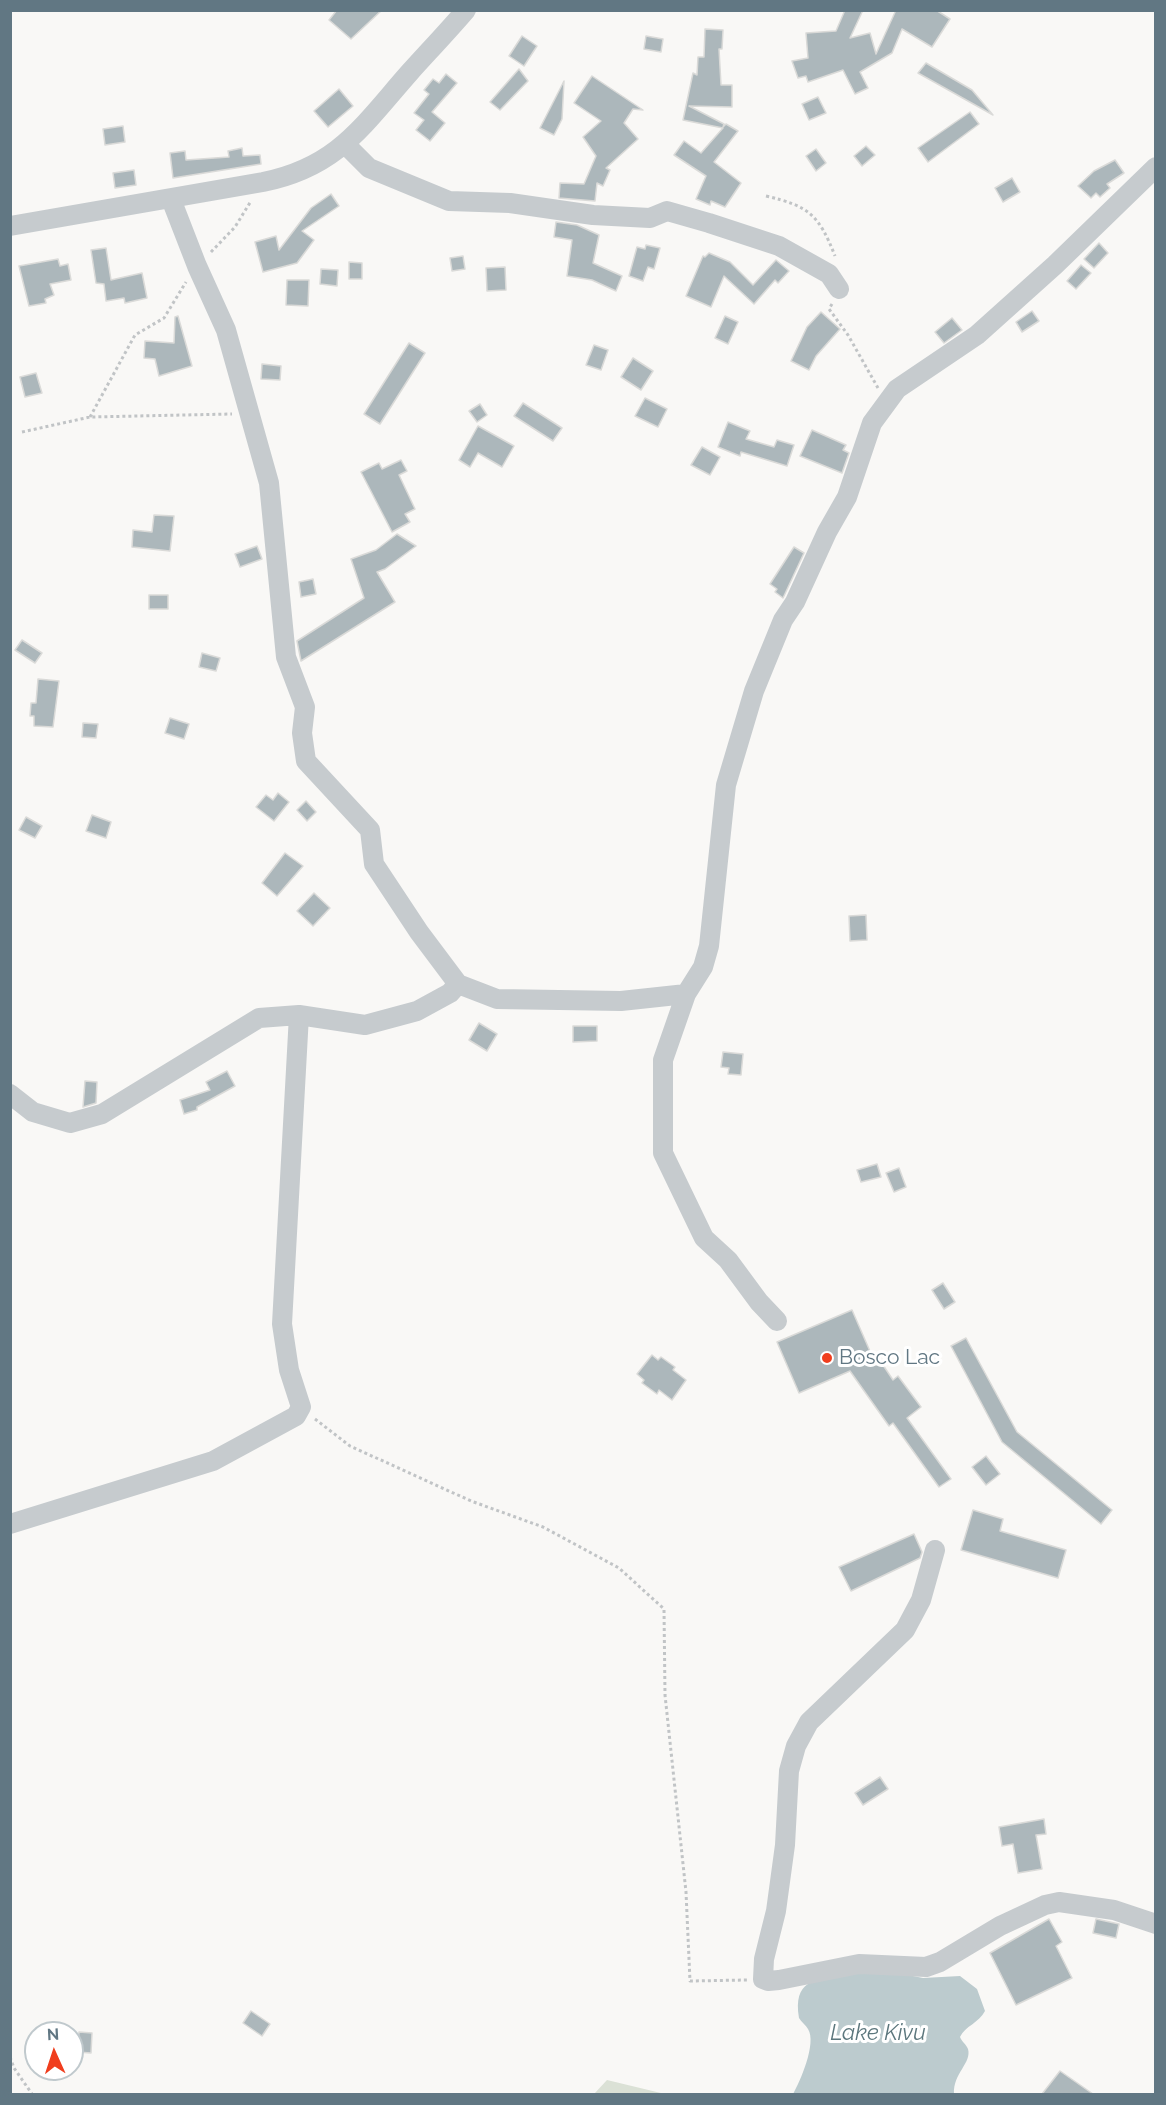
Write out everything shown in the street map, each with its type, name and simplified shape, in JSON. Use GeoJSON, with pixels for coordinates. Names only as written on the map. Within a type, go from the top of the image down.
{"type":"FeatureCollection","features":[{"type":"Feature","properties":{"kind":"street"},"geometry":{"type":"LineString","coordinates":[[10,226],[263,182],[304,170],[330,157],[364,128],[466,10]]}},
{"type":"Feature","properties":{"kind":"street"},"geometry":{"type":"LineString","coordinates":[[345,144],[369,168],[448,201],[510,203],[593,215],[650,218],[667,211],[709,223],[780,246],[829,274],[840,289]]}},
{"type":"Feature","properties":{"kind":"street"},"geometry":{"type":"LineString","coordinates":[[777,1321],[759,1302],[728,1260],[704,1238],[663,1153],[663,1060],[686,994],[703,967],[709,946],[726,784],[754,691],[783,620],[795,602],[827,532],[847,497],[872,423],[897,389],[977,334],[1056,266],[1155,167]]}},
{"type":"Feature","properties":{"kind":"street"},"geometry":{"type":"LineString","coordinates":[[171,199],[197,266],[226,330],[269,483],[273,545],[286,657],[305,707],[302,733],[306,762],[370,830],[374,864],[419,932],[458,984],[497,999],[621,1000],[686,994]]}},
{"type":"Feature","properties":{"kind":"street"},"geometry":{"type":"LineString","coordinates":[[10,1094],[33,1112],[70,1123],[102,1114],[259,1018],[299,1015],[365,1025],[417,1011],[450,993],[458,984]]}},
{"type":"Feature","properties":{"kind":"street"},"geometry":{"type":"LineString","coordinates":[[10,1524],[213,1461],[296,1416],[301,1407],[289,1370],[282,1324],[299,1015]]}},
{"type":"Feature","properties":{"kind":"street"},"geometry":{"type":"LineString","coordinates":[[935,1550],[921,1600],[904,1630],[809,1722],[796,1746],[789,1771],[785,1845],[776,1911],[764,1959],[763,1979],[768,1982],[859,1964],[926,1967],[940,1962],[1000,1926],[1045,1905],[1059,1902],[1113,1910],[1155,1924]]}},
{"type":"Feature","properties":{"kind":"path"},"geometry":{"type":"LineString","coordinates":[[90,417],[135,335],[164,318],[197,266],[235,227],[263,182]]}},
{"type":"Feature","properties":{"kind":"path"},"geometry":{"type":"LineString","coordinates":[[22,432],[90,417],[251,414]]}},
{"type":"Feature","properties":{"kind":"path"},"geometry":{"type":"LineString","coordinates":[[301,1407],[350,1446],[471,1501],[543,1527],[620,1568],[664,1610],[665,1695],[686,1892],[690,1981],[763,1979]]}},
{"type":"Feature","properties":{"kind":"path"},"geometry":{"type":"LineString","coordinates":[[10,2057],[14,2068],[32,2094]]}},
{"type":"Feature","properties":{"kind":"shaded area"},"geometry":{"type":"Polygon","coordinates":[[[607,2080],[665,2094],[594,2094],[607,2080]]]}},
{"type":"Feature","properties":{"kind":"water","name":"Lake Kivu"},"geometry":{"type":"Polygon","coordinates":[[[844,1971],[888,1971],[923,1978],[960,1976],[977,1989],[985,2011],[960,2037],[969,2054],[956,2080],[954,2094],[793,2094],[803,2072],[810,2043],[808,2029],[799,2018],[799,1996],[808,1984],[815,1980],[844,1971]]]}},
{"type":"Feature","properties":{"kind":"building"},"geometry":{"type":"Polygon","coordinates":[[[337,10],[382,10],[351,39],[329,20],[337,10]]]}},
{"type":"Feature","properties":{"kind":"building"},"geometry":{"type":"Polygon","coordinates":[[[845,10],[863,10],[850,38],[870,33],[876,54],[896,10],[936,10],[950,19],[932,47],[902,29],[892,53],[860,72],[868,88],[855,94],[843,70],[808,82],[806,76],[798,78],[792,61],[808,58],[806,33],[836,31],[845,10]]]}},
{"type":"Feature","properties":{"kind":"building"},"geometry":{"type":"Polygon","coordinates":[[[705,29],[723,30],[722,49],[719,49],[721,85],[732,85],[732,107],[689,106],[724,124],[723,127],[726,124],[738,131],[714,162],[741,183],[725,207],[711,201],[710,205],[696,199],[706,176],[674,155],[684,141],[701,153],[723,128],[683,120],[693,73],[697,75],[698,57],[704,57],[705,29]]]}},
{"type":"Feature","properties":{"kind":"building"},"geometry":{"type":"Polygon","coordinates":[[[522,36],[537,46],[524,66],[509,56],[522,36]]]}},
{"type":"Feature","properties":{"kind":"building"},"geometry":{"type":"Polygon","coordinates":[[[646,36],[663,39],[661,52],[644,49],[646,36]]]}},
{"type":"Feature","properties":{"kind":"building"},"geometry":{"type":"Polygon","coordinates":[[[926,63],[972,90],[993,115],[918,73],[926,63]]]}},
{"type":"Feature","properties":{"kind":"building"},"geometry":{"type":"Polygon","coordinates":[[[519,69],[528,81],[500,110],[490,102],[519,69]]]}},
{"type":"Feature","properties":{"kind":"building"},"geometry":{"type":"Polygon","coordinates":[[[446,74],[457,83],[432,112],[445,123],[430,141],[416,130],[424,120],[414,113],[429,94],[424,90],[433,79],[439,83],[446,74]]]}},
{"type":"Feature","properties":{"kind":"building"},"geometry":{"type":"Polygon","coordinates":[[[592,76],[643,110],[633,109],[624,123],[638,139],[606,168],[610,170],[603,186],[597,183],[595,201],[559,198],[560,183],[584,184],[596,156],[583,137],[601,121],[574,103],[592,76]]]}},
{"type":"Feature","properties":{"kind":"building"},"geometry":{"type":"Polygon","coordinates":[[[564,81],[562,119],[554,135],[540,128],[564,81]]]}},
{"type":"Feature","properties":{"kind":"building"},"geometry":{"type":"Polygon","coordinates":[[[339,89],[353,106],[328,127],[314,111],[339,89]]]}},
{"type":"Feature","properties":{"kind":"building"},"geometry":{"type":"Polygon","coordinates":[[[818,97],[826,113],[809,120],[802,104],[818,97]]]}},
{"type":"Feature","properties":{"kind":"building"},"geometry":{"type":"Polygon","coordinates":[[[970,112],[979,124],[928,162],[918,148],[970,112]]]}},
{"type":"Feature","properties":{"kind":"building"},"geometry":{"type":"Polygon","coordinates":[[[123,126],[125,142],[105,145],[103,129],[123,126]]]}},
{"type":"Feature","properties":{"kind":"building"},"geometry":{"type":"Polygon","coordinates":[[[866,146],[875,155],[862,166],[854,156],[866,146]]]}},
{"type":"Feature","properties":{"kind":"building"},"geometry":{"type":"Polygon","coordinates":[[[242,148],[243,156],[260,155],[261,164],[173,178],[170,153],[185,151],[186,160],[229,157],[228,151],[242,148]]]}},
{"type":"Feature","properties":{"kind":"building"},"geometry":{"type":"Polygon","coordinates":[[[816,149],[826,163],[816,171],[806,156],[816,149]]]}},
{"type":"Feature","properties":{"kind":"building"},"geometry":{"type":"Polygon","coordinates":[[[1115,160],[1124,173],[1107,184],[1110,188],[1100,197],[1096,193],[1091,198],[1078,186],[1094,171],[1115,160]]]}},
{"type":"Feature","properties":{"kind":"building"},"geometry":{"type":"Polygon","coordinates":[[[134,170],[136,185],[115,188],[113,173],[134,170]]]}},
{"type":"Feature","properties":{"kind":"building"},"geometry":{"type":"Polygon","coordinates":[[[1012,178],[1020,192],[1003,202],[995,188],[1012,178]]]}},
{"type":"Feature","properties":{"kind":"building"},"geometry":{"type":"Polygon","coordinates":[[[331,194],[339,206],[302,231],[314,240],[297,263],[263,272],[255,242],[276,236],[279,250],[311,208],[331,194]]]}},
{"type":"Feature","properties":{"kind":"building"},"geometry":{"type":"Polygon","coordinates":[[[556,222],[577,225],[599,235],[593,263],[622,276],[616,291],[592,280],[567,276],[572,240],[554,237],[556,222]]]}},
{"type":"Feature","properties":{"kind":"building"},"geometry":{"type":"Polygon","coordinates":[[[1099,243],[1108,253],[1094,268],[1084,259],[1099,243]]]}},
{"type":"Feature","properties":{"kind":"building"},"geometry":{"type":"Polygon","coordinates":[[[646,245],[660,248],[654,269],[648,267],[643,281],[629,276],[637,247],[645,249],[646,245]]]}},
{"type":"Feature","properties":{"kind":"building"},"geometry":{"type":"Polygon","coordinates":[[[106,248],[111,280],[142,273],[147,298],[125,303],[124,298],[106,301],[104,284],[96,283],[91,250],[106,248]]]}},
{"type":"Feature","properties":{"kind":"building"},"geometry":{"type":"Polygon","coordinates":[[[709,253],[730,262],[753,285],[776,260],[789,271],[778,283],[775,280],[754,304],[724,276],[711,307],[686,296],[703,256],[709,253]]]}},
{"type":"Feature","properties":{"kind":"building"},"geometry":{"type":"Polygon","coordinates":[[[463,256],[465,269],[452,271],[450,258],[463,256]]]}},
{"type":"Feature","properties":{"kind":"building"},"geometry":{"type":"Polygon","coordinates":[[[58,259],[60,266],[68,264],[71,280],[50,284],[54,295],[45,299],[46,303],[29,306],[19,266],[58,259]]]}},
{"type":"Feature","properties":{"kind":"building"},"geometry":{"type":"Polygon","coordinates":[[[349,262],[362,263],[362,279],[349,279],[349,262]]]}},
{"type":"Feature","properties":{"kind":"building"},"geometry":{"type":"Polygon","coordinates":[[[1081,265],[1091,273],[1076,289],[1067,281],[1081,265]]]}},
{"type":"Feature","properties":{"kind":"building"},"geometry":{"type":"Polygon","coordinates":[[[505,267],[506,290],[487,291],[486,268],[505,267]]]}},
{"type":"Feature","properties":{"kind":"building"},"geometry":{"type":"Polygon","coordinates":[[[321,269],[338,270],[337,286],[320,284],[321,269]]]}},
{"type":"Feature","properties":{"kind":"building"},"geometry":{"type":"Polygon","coordinates":[[[287,280],[309,280],[308,306],[286,305],[287,280]]]}},
{"type":"Feature","properties":{"kind":"building"},"geometry":{"type":"Polygon","coordinates":[[[1032,311],[1039,321],[1022,332],[1016,322],[1032,311]]]}},
{"type":"Feature","properties":{"kind":"building"},"geometry":{"type":"Polygon","coordinates":[[[821,312],[840,329],[816,356],[809,370],[791,361],[807,327],[821,312]]]}},
{"type":"Feature","properties":{"kind":"building"},"geometry":{"type":"Polygon","coordinates":[[[178,316],[192,366],[159,376],[155,359],[144,358],[145,341],[174,343],[175,317],[178,316]]]}},
{"type":"Feature","properties":{"kind":"building"},"geometry":{"type":"Polygon","coordinates":[[[725,316],[738,322],[728,344],[715,338],[725,316]]]}},
{"type":"Feature","properties":{"kind":"building"},"geometry":{"type":"Polygon","coordinates":[[[952,318],[962,330],[944,343],[935,332],[952,318]]]}},
{"type":"Feature","properties":{"kind":"building"},"geometry":{"type":"Polygon","coordinates":[[[409,343],[425,353],[380,424],[364,414],[409,343]]]}},
{"type":"Feature","properties":{"kind":"building"},"geometry":{"type":"Polygon","coordinates":[[[594,345],[608,350],[601,370],[586,365],[594,345]]]}},
{"type":"Feature","properties":{"kind":"building"},"geometry":{"type":"Polygon","coordinates":[[[633,358],[653,371],[641,390],[621,377],[633,358]]]}},
{"type":"Feature","properties":{"kind":"building"},"geometry":{"type":"Polygon","coordinates":[[[262,364],[281,366],[280,380],[261,379],[262,364]]]}},
{"type":"Feature","properties":{"kind":"building"},"geometry":{"type":"Polygon","coordinates":[[[36,373],[42,393],[25,397],[20,377],[36,373]]]}},
{"type":"Feature","properties":{"kind":"building"},"geometry":{"type":"Polygon","coordinates":[[[645,398],[667,409],[658,427],[635,416],[645,398]]]}},
{"type":"Feature","properties":{"kind":"building"},"geometry":{"type":"Polygon","coordinates":[[[523,403],[562,428],[553,441],[514,416],[523,403]]]}},
{"type":"Feature","properties":{"kind":"building"},"geometry":{"type":"Polygon","coordinates":[[[480,404],[487,415],[477,422],[469,411],[480,404]]]}},
{"type":"Feature","properties":{"kind":"building"},"geometry":{"type":"Polygon","coordinates":[[[728,422],[750,431],[746,439],[774,447],[777,440],[794,445],[787,466],[741,452],[740,456],[718,447],[728,422]]]}},
{"type":"Feature","properties":{"kind":"building"},"geometry":{"type":"Polygon","coordinates":[[[478,426],[514,446],[502,467],[478,453],[470,467],[459,460],[478,426]]]}},
{"type":"Feature","properties":{"kind":"building"},"geometry":{"type":"Polygon","coordinates":[[[812,430],[846,445],[843,450],[849,453],[842,473],[800,456],[812,430]]]}},
{"type":"Feature","properties":{"kind":"building"},"geometry":{"type":"Polygon","coordinates":[[[702,447],[720,457],[710,475],[691,465],[702,447]]]}},
{"type":"Feature","properties":{"kind":"building"},"geometry":{"type":"Polygon","coordinates":[[[401,460],[407,471],[399,475],[415,509],[405,514],[410,522],[392,532],[361,472],[379,463],[382,469],[401,460]]]}},
{"type":"Feature","properties":{"kind":"building"},"geometry":{"type":"Polygon","coordinates":[[[154,515],[174,516],[170,551],[132,547],[133,530],[152,532],[154,515]]]}},
{"type":"Feature","properties":{"kind":"building"},"geometry":{"type":"Polygon","coordinates":[[[397,534],[416,546],[385,569],[377,572],[395,602],[301,661],[297,641],[364,598],[351,559],[376,550],[397,534]]]}},
{"type":"Feature","properties":{"kind":"building"},"geometry":{"type":"Polygon","coordinates":[[[257,546],[262,559],[240,567],[235,554],[257,546]]]}},
{"type":"Feature","properties":{"kind":"building"},"geometry":{"type":"Polygon","coordinates":[[[794,547],[804,553],[783,598],[770,584],[794,547]]]}},
{"type":"Feature","properties":{"kind":"building"},"geometry":{"type":"Polygon","coordinates":[[[313,579],[316,594],[301,597],[299,582],[313,579]]]}},
{"type":"Feature","properties":{"kind":"building"},"geometry":{"type":"Polygon","coordinates":[[[149,595],[168,595],[168,609],[149,609],[149,595]]]}},
{"type":"Feature","properties":{"kind":"building"},"geometry":{"type":"Polygon","coordinates":[[[22,640],[42,653],[35,663],[15,650],[22,640]]]}},
{"type":"Feature","properties":{"kind":"building"},"geometry":{"type":"Polygon","coordinates":[[[202,653],[220,658],[216,671],[199,667],[202,653]]]}},
{"type":"Feature","properties":{"kind":"building"},"geometry":{"type":"Polygon","coordinates":[[[38,679],[59,681],[53,727],[34,726],[34,716],[30,716],[31,703],[36,703],[38,679]]]}},
{"type":"Feature","properties":{"kind":"building"},"geometry":{"type":"Polygon","coordinates":[[[170,718],[189,724],[184,739],[165,733],[170,718]]]}},
{"type":"Feature","properties":{"kind":"building"},"geometry":{"type":"Polygon","coordinates":[[[83,723],[98,724],[96,738],[82,737],[83,723]]]}},
{"type":"Feature","properties":{"kind":"building"},"geometry":{"type":"Polygon","coordinates":[[[278,793],[289,802],[274,821],[256,807],[266,795],[273,800],[278,793]]]}},
{"type":"Feature","properties":{"kind":"building"},"geometry":{"type":"Polygon","coordinates":[[[306,801],[316,812],[307,821],[297,810],[306,801]]]}},
{"type":"Feature","properties":{"kind":"building"},"geometry":{"type":"Polygon","coordinates":[[[92,815],[111,822],[106,838],[86,831],[92,815]]]}},
{"type":"Feature","properties":{"kind":"building"},"geometry":{"type":"Polygon","coordinates":[[[26,817],[42,826],[35,838],[19,830],[26,817]]]}},
{"type":"Feature","properties":{"kind":"building"},"geometry":{"type":"Polygon","coordinates":[[[285,853],[303,866],[277,896],[262,883],[285,853]]]}},
{"type":"Feature","properties":{"kind":"building"},"geometry":{"type":"Polygon","coordinates":[[[314,893],[330,908],[313,926],[297,911],[314,893]]]}},
{"type":"Feature","properties":{"kind":"building"},"geometry":{"type":"Polygon","coordinates":[[[866,915],[867,940],[850,941],[849,916],[866,915]]]}},
{"type":"Feature","properties":{"kind":"building"},"geometry":{"type":"Polygon","coordinates":[[[479,1023],[497,1034],[487,1051],[469,1040],[479,1023]]]}},
{"type":"Feature","properties":{"kind":"building"},"geometry":{"type":"Polygon","coordinates":[[[573,1026],[597,1026],[597,1041],[573,1042],[573,1026]]]}},
{"type":"Feature","properties":{"kind":"building"},"geometry":{"type":"Polygon","coordinates":[[[723,1052],[743,1054],[741,1075],[728,1074],[729,1068],[721,1067],[723,1052]]]}},
{"type":"Feature","properties":{"kind":"building"},"geometry":{"type":"Polygon","coordinates":[[[227,1071],[235,1086],[197,1107],[197,1110],[184,1114],[180,1100],[210,1090],[206,1082],[227,1071]]]}},
{"type":"Feature","properties":{"kind":"building"},"geometry":{"type":"Polygon","coordinates":[[[85,1081],[97,1082],[96,1103],[83,1107],[85,1081]]]}},
{"type":"Feature","properties":{"kind":"building"},"geometry":{"type":"Polygon","coordinates":[[[877,1164],[881,1177],[861,1182],[857,1170],[877,1164]]]}},
{"type":"Feature","properties":{"kind":"building"},"geometry":{"type":"Polygon","coordinates":[[[899,1168],[906,1187],[894,1192],[886,1173],[899,1168]]]}},
{"type":"Feature","properties":{"kind":"building"},"geometry":{"type":"Polygon","coordinates":[[[943,1283],[955,1302],[944,1309],[932,1290],[943,1283]]]}},
{"type":"Feature","properties":{"kind":"building"},"geometry":{"type":"Polygon","coordinates":[[[852,1310],[876,1365],[881,1362],[893,1380],[898,1376],[921,1407],[907,1418],[951,1479],[939,1487],[893,1423],[889,1426],[850,1371],[799,1393],[777,1342],[852,1310]]]}},
{"type":"Feature","properties":{"kind":"building"},"geometry":{"type":"Polygon","coordinates":[[[966,1338],[1017,1432],[1112,1510],[1101,1524],[1002,1442],[951,1346],[966,1338]]]}},
{"type":"Feature","properties":{"kind":"building"},"geometry":{"type":"Polygon","coordinates":[[[652,1355],[658,1360],[661,1357],[675,1367],[673,1370],[686,1380],[672,1400],[659,1390],[657,1394],[642,1383],[644,1380],[637,1374],[652,1355]]]}},
{"type":"Feature","properties":{"kind":"building"},"geometry":{"type":"Polygon","coordinates":[[[986,1456],[1000,1474],[986,1485],[972,1467],[986,1456]]]}},
{"type":"Feature","properties":{"kind":"building"},"geometry":{"type":"Polygon","coordinates":[[[973,1510],[1003,1519],[1000,1531],[1066,1550],[1058,1578],[961,1550],[973,1510]]]}},
{"type":"Feature","properties":{"kind":"building"},"geometry":{"type":"Polygon","coordinates":[[[914,1534],[922,1552],[920,1558],[851,1591],[839,1567],[914,1534]]]}},
{"type":"Feature","properties":{"kind":"building"},"geometry":{"type":"Polygon","coordinates":[[[880,1777],[888,1789],[863,1805],[855,1793],[880,1777]]]}},
{"type":"Feature","properties":{"kind":"building"},"geometry":{"type":"Polygon","coordinates":[[[1044,1819],[1046,1834],[1036,1835],[1042,1869],[1018,1873],[1013,1844],[1002,1846],[999,1827],[1044,1819]]]}},
{"type":"Feature","properties":{"kind":"building"},"geometry":{"type":"Polygon","coordinates":[[[1049,1919],[1062,1942],[1056,1946],[1072,1978],[1016,2005],[990,1953],[1049,1919]]]}},
{"type":"Feature","properties":{"kind":"building"},"geometry":{"type":"Polygon","coordinates":[[[1096,1919],[1119,1924],[1116,1938],[1093,1933],[1096,1919]]]}},
{"type":"Feature","properties":{"kind":"building"},"geometry":{"type":"Polygon","coordinates":[[[251,2011],[270,2024],[262,2036],[243,2023],[251,2011]]]}},
{"type":"Feature","properties":{"kind":"building"},"geometry":{"type":"Polygon","coordinates":[[[84,2032],[92,2033],[91,2053],[84,2052],[84,2032]]]}},
{"type":"Feature","properties":{"kind":"building"},"geometry":{"type":"Polygon","coordinates":[[[1060,2071],[1093,2094],[1042,2094],[1060,2071]]]}},
{"type":"Feature","properties":{"kind":"place","name":"Bosco Lac"},"geometry":{"type":"Point","coordinates":[827,1358]}}]}
